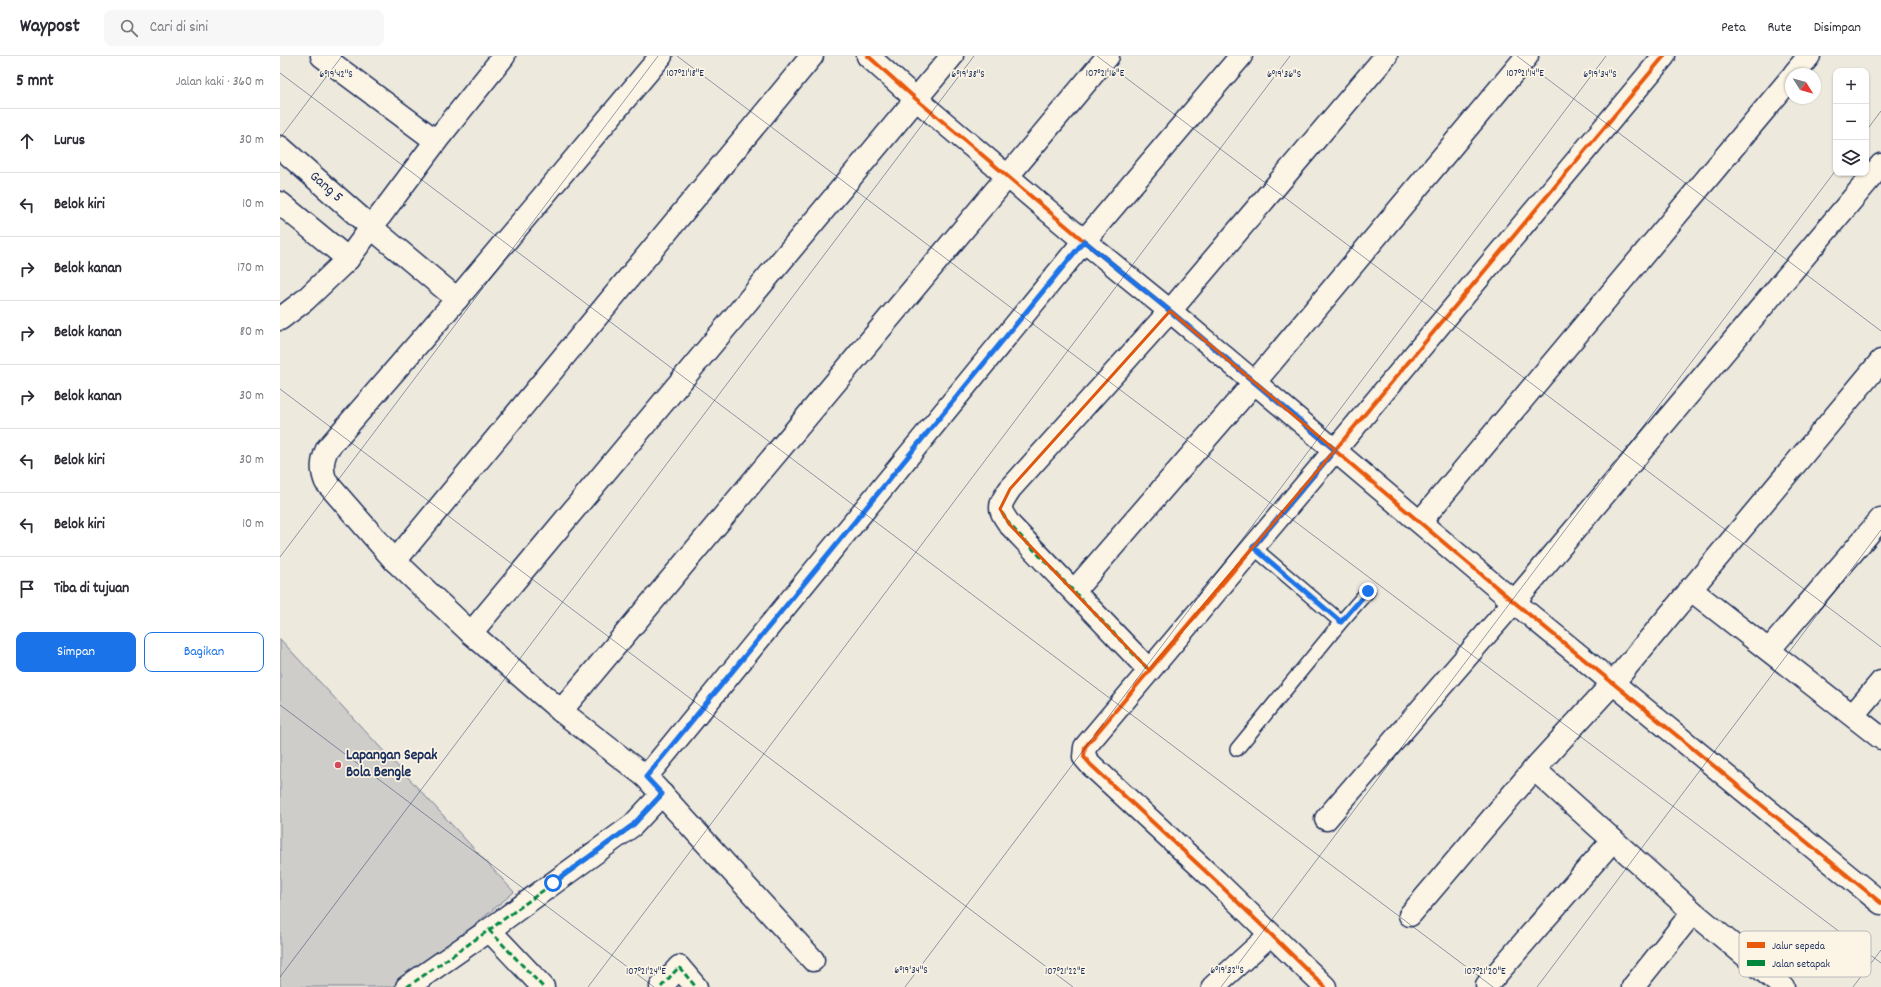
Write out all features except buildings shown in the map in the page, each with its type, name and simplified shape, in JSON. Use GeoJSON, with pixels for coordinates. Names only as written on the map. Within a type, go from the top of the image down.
{"type":"FeatureCollection","features":[{"type":"Feature","properties":{"kind":"street"},"geometry":{"type":"LineString","coordinates":[[322,56],[436,141]]}},
{"type":"Feature","properties":{"kind":"street"},"geometry":{"type":"LineString","coordinates":[[661,56],[457,299],[334,440],[327,449],[323,460],[322,473],[326,482],[395,561],[470,633],[561,711],[646,777],[813,960]]}},
{"type":"Feature","properties":{"kind":"street"},"geometry":{"type":"LineString","coordinates":[[395,561],[812,56]]}},
{"type":"Feature","properties":{"kind":"street"},"geometry":{"type":"LineString","coordinates":[[868,56],[916,99],[1084,241],[1170,311],[1514,602],[1881,903]]}},
{"type":"Feature","properties":{"kind":"street"},"geometry":{"type":"LineString","coordinates":[[470,633],[952,56]]}},
{"type":"Feature","properties":{"kind":"street"},"geometry":{"type":"LineString","coordinates":[[561,711],[1108,56]]}},
{"type":"Feature","properties":{"kind":"street"},"geometry":{"type":"LineString","coordinates":[[646,777],[1084,241],[1241,56]]}},
{"type":"Feature","properties":{"kind":"street"},"geometry":{"type":"LineString","coordinates":[[1149,670],[1010,525],[1000,509],[1001,503],[1010,489],[1170,311],[1386,56]]}},
{"type":"Feature","properties":{"kind":"street"},"geometry":{"type":"LineString","coordinates":[[1074,591],[1254,383],[1527,56]]}},
{"type":"Feature","properties":{"kind":"street"},"geometry":{"type":"LineString","coordinates":[[1325,987],[1216,881],[1084,757],[1085,747],[1664,56]]}},
{"type":"Feature","properties":{"kind":"street"},"geometry":{"type":"LineString","coordinates":[[1799,68],[1809,56]]}},
{"type":"Feature","properties":{"kind":"street"},"geometry":{"type":"LineString","coordinates":[[280,318],[305,300],[348,259],[499,57]]}},
{"type":"Feature","properties":{"kind":"street"},"geometry":{"type":"LineString","coordinates":[[1420,522],[1785,85]]}},
{"type":"Feature","properties":{"kind":"street","name":"Gang 5"},"geometry":{"type":"LineString","coordinates":[[280,147],[372,228],[457,299]]}},
{"type":"Feature","properties":{"kind":"street"},"geometry":{"type":"LineString","coordinates":[[1326,820],[1514,602],[1881,165]]}},
{"type":"Feature","properties":{"kind":"street"},"geometry":{"type":"LineString","coordinates":[[280,203],[348,259]]}},
{"type":"Feature","properties":{"kind":"street"},"geometry":{"type":"LineString","coordinates":[[1410,915],[1534,769],[1613,683],[1881,361]]}},
{"type":"Feature","properties":{"kind":"street"},"geometry":{"type":"LineString","coordinates":[[1769,650],[1881,519]]}},
{"type":"Feature","properties":{"kind":"street"},"geometry":{"type":"LineString","coordinates":[[1690,589],[1881,738]]}},
{"type":"Feature","properties":{"kind":"street"},"geometry":{"type":"LineString","coordinates":[[1853,715],[1881,682]]}},
{"type":"Feature","properties":{"kind":"street"},"geometry":{"type":"LineString","coordinates":[[1534,769],[1693,912],[1739,951]]}},
{"type":"Feature","properties":{"kind":"street"},"geometry":{"type":"LineString","coordinates":[[407,987],[489,930],[633,825],[662,794]]}},
{"type":"Feature","properties":{"kind":"street"},"geometry":{"type":"LineString","coordinates":[[1487,985],[1613,840]]}},
{"type":"Feature","properties":{"kind":"street"},"geometry":{"type":"LineString","coordinates":[[1633,987],[1693,912]]}},
{"type":"Feature","properties":{"kind":"street"},"geometry":{"type":"LineString","coordinates":[[489,930],[543,987]]}},
{"type":"Feature","properties":{"kind":"street"},"geometry":{"type":"LineString","coordinates":[[1213,987],[1270,935]]}},
{"type":"Feature","properties":{"kind":"street"},"geometry":{"type":"LineString","coordinates":[[661,987],[679,967],[696,987]]}},
{"type":"Feature","properties":{"kind":"street"},"geometry":{"type":"LineString","coordinates":[[1769,977],[1780,986]]}},
{"type":"Feature","properties":{"kind":"lane"},"geometry":{"type":"LineString","coordinates":[[1253,547],[1341,622]]}},
{"type":"Feature","properties":{"kind":"lane"},"geometry":{"type":"LineString","coordinates":[[1237,749],[1368,591]]}},
{"type":"Feature","properties":{"kind":"highlighted area"},"geometry":{"type":"Polygon","coordinates":[[[1170,311],[1335,450],[1149,670],[1010,525],[1000,509],[1010,489],[1170,311]]]}},
{"type":"Feature","properties":{"kind":"shaded area","name":"Lapangan Sepak Bola Bengle"},"geometry":{"type":"Polygon","coordinates":[[[280,639],[514,892],[400,987],[280,987],[280,639]]]}},
{"type":"Feature","properties":{"kind":"marked path"},"geometry":{"type":"LineString","coordinates":[[1002,513],[1010,525],[1149,670]]}},
{"type":"Feature","properties":{"kind":"marked path"},"geometry":{"type":"LineString","coordinates":[[407,987],[489,930],[633,825],[662,794]]}},
{"type":"Feature","properties":{"kind":"marked path"},"geometry":{"type":"LineString","coordinates":[[489,930],[543,987]]}},
{"type":"Feature","properties":{"kind":"marked path"},"geometry":{"type":"LineString","coordinates":[[661,987],[679,967],[696,987]]}},
{"type":"Feature","properties":{"kind":"cycle path"},"geometry":{"type":"LineString","coordinates":[[868,56],[916,99],[1084,241],[1170,311],[1514,602],[1881,903]]}},
{"type":"Feature","properties":{"kind":"cycle path"},"geometry":{"type":"LineString","coordinates":[[1325,987],[1216,881],[1091,765],[1084,757],[1085,747],[1664,56]]}},
{"type":"Feature","properties":{"kind":"place","name":"Lapangan Sepak Bola Bengle"},"geometry":{"type":"Point","coordinates":[338,765]}},
{"type":"Feature","properties":{"kind":"route"},"geometry":{"type":"LineString","coordinates":[[553,883],[633,825],[662,794],[646,777],[1084,241],[1170,311],[1335,450],[1253,547],[1341,622],[1368,591]]}}]}
